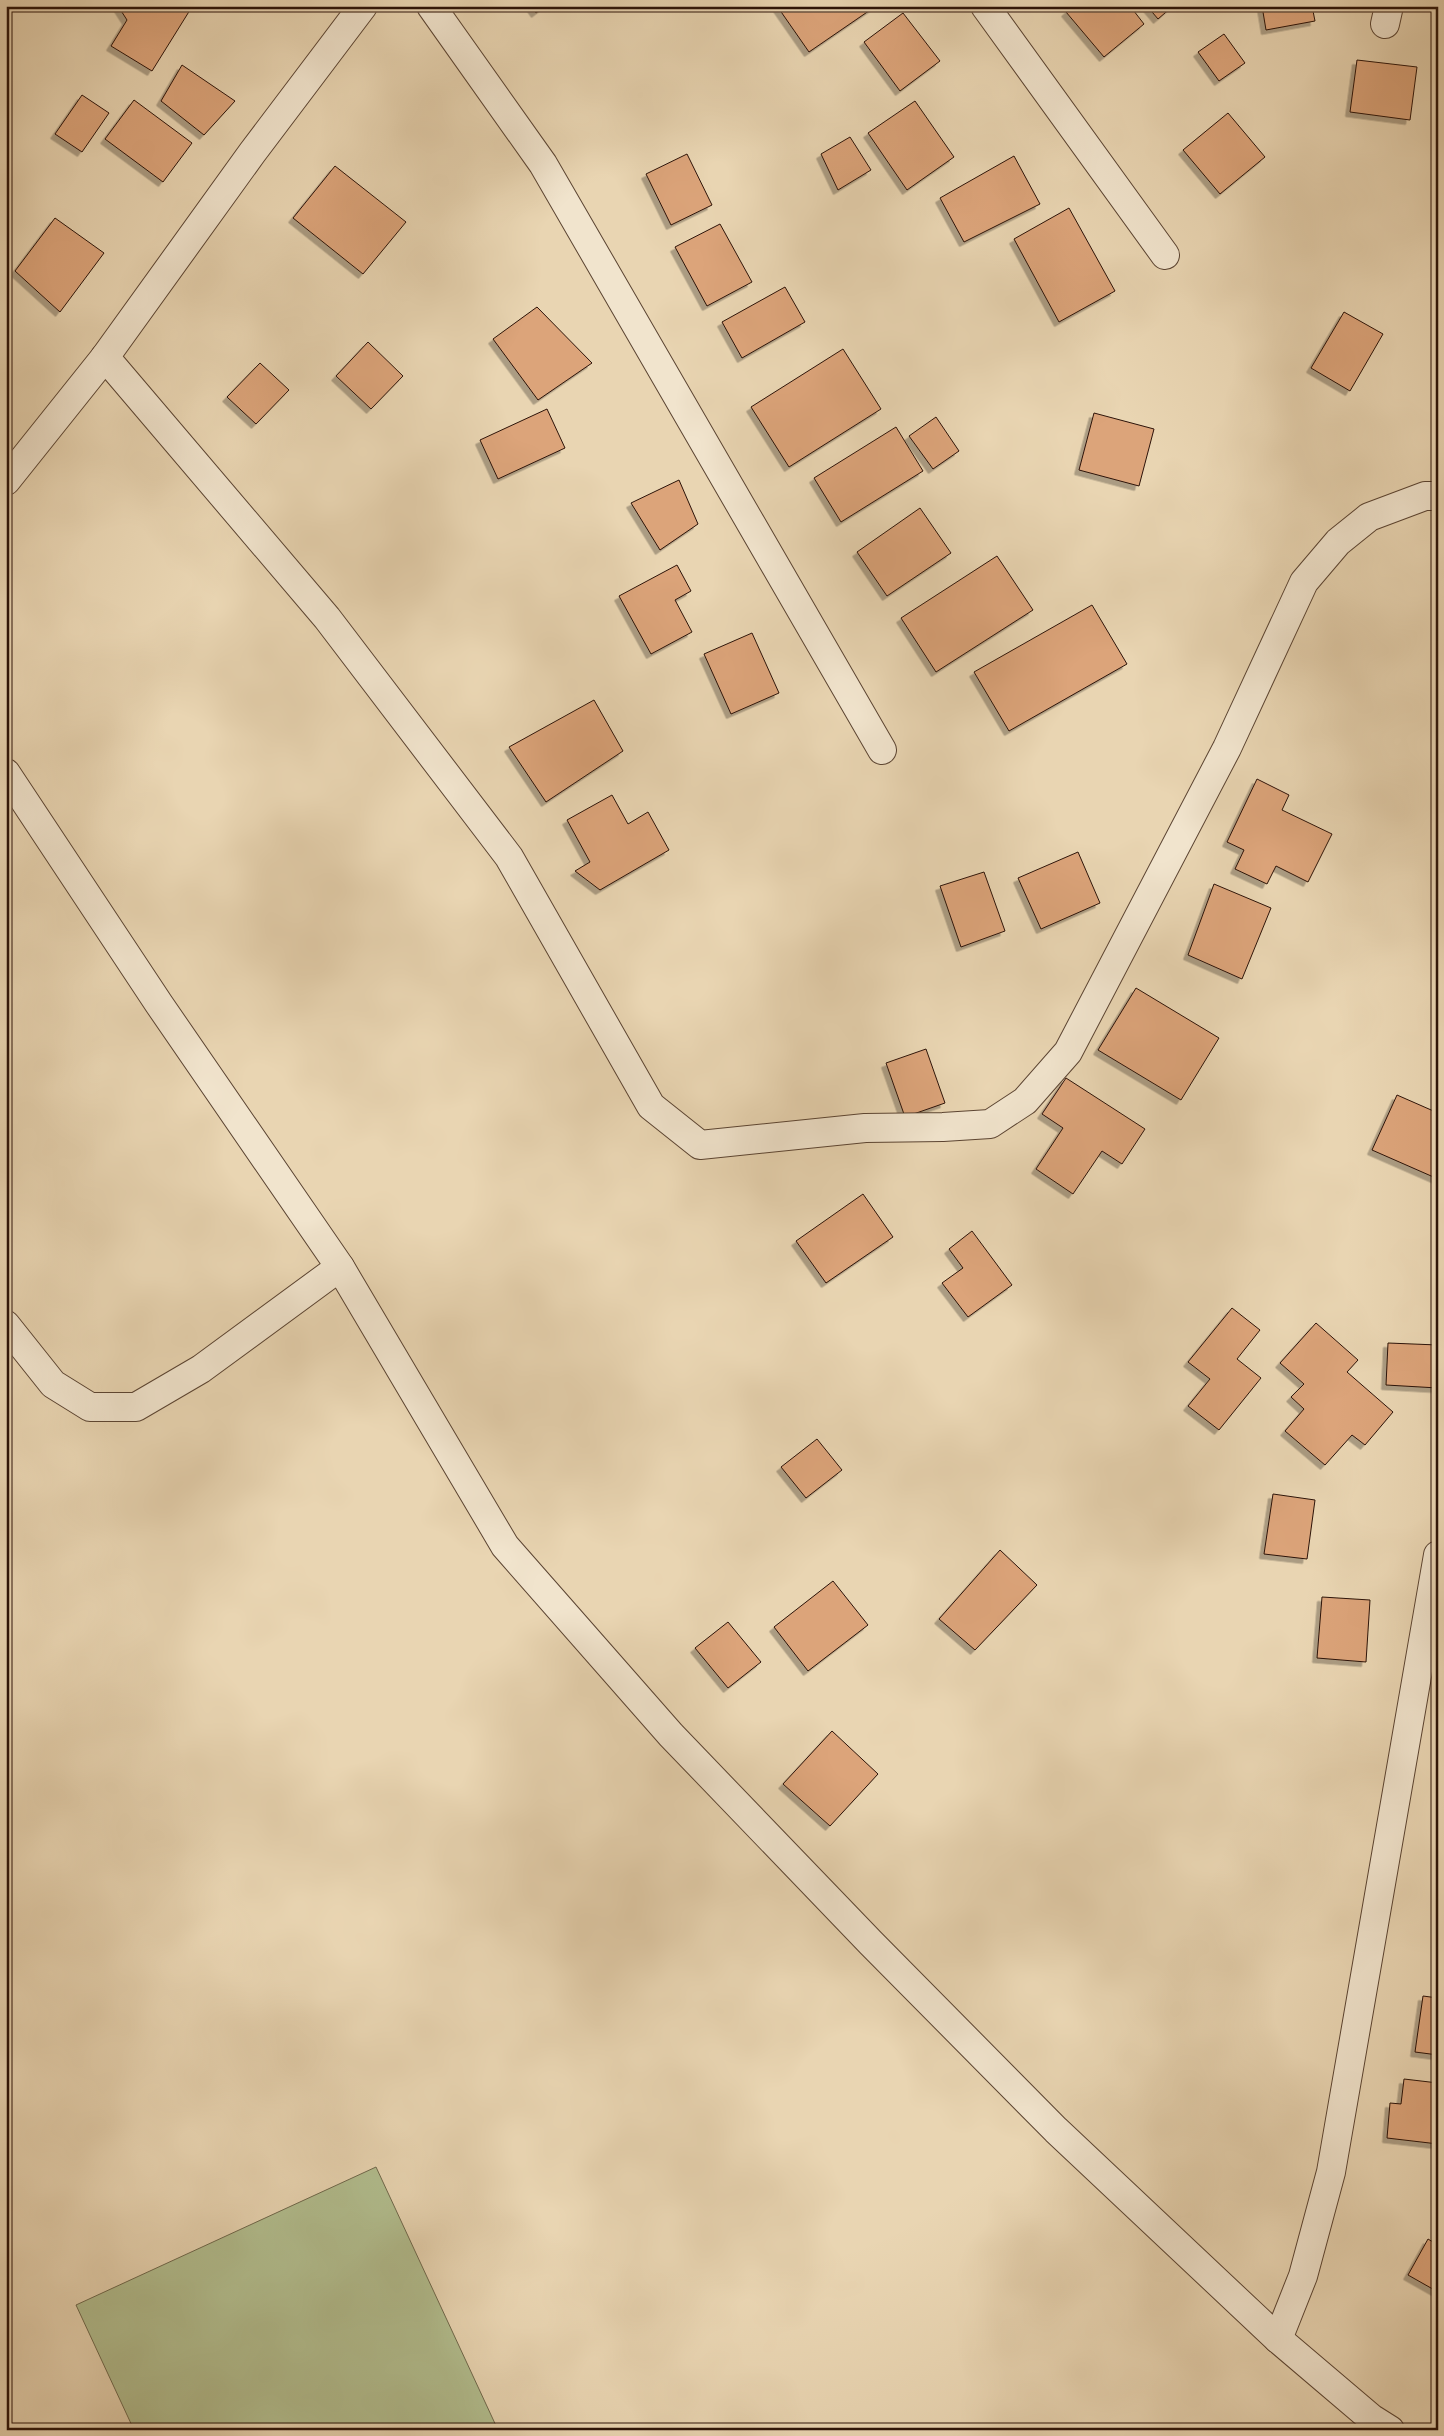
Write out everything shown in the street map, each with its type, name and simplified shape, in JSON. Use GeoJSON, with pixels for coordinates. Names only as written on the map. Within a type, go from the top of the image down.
{"type":"FeatureCollection","features":[{"type":"Feature","properties":{"kind":"street"},"geometry":{"type":"LineString","coordinates":[[6,481],[105,357],[252,153],[363,6]]}},
{"type":"Feature","properties":{"kind":"street"},"geometry":{"type":"LineString","coordinates":[[431,6],[543,164],[882,750]]}},
{"type":"Feature","properties":{"kind":"street"},"geometry":{"type":"LineString","coordinates":[[985,6],[1165,255]]}},
{"type":"Feature","properties":{"kind":"street"},"geometry":{"type":"LineString","coordinates":[[105,357],[327,618],[509,857],[652,1106],[700,1145],[865,1128],[990,1124],[1025,1101],[1068,1052],[1227,748],[1304,582],[1338,542],[1369,517],[1425,496],[1438,496]]}},
{"type":"Feature","properties":{"kind":"street"},"geometry":{"type":"LineString","coordinates":[[6,773],[160,1004],[340,1267],[505,1546],[671,1735],[871,1943],[1056,2130],[1278,2339],[1371,2418],[1390,2430]]}},
{"type":"Feature","properties":{"kind":"street"},"geometry":{"type":"LineString","coordinates":[[6,1325],[53,1384],[90,1407],[136,1407],[201,1369],[340,1267]]}},
{"type":"Feature","properties":{"kind":"street"},"geometry":{"type":"LineString","coordinates":[[1278,2339],[1303,2276],[1330,2172],[1438,1555]]}},
{"type":"Feature","properties":{"kind":"green space"},"geometry":{"type":"Polygon","coordinates":[[[376,2167],[498,2430],[134,2430],[76,2305],[376,2167]]]}},
{"type":"Feature","properties":{"kind":"building"},"geometry":{"type":"Polygon","coordinates":[[[118,6],[184,6],[190,10],[152,71],[111,46],[127,20],[118,6]]]}},
{"type":"Feature","properties":{"kind":"building"},"geometry":{"type":"Polygon","coordinates":[[[531,6],[545,6],[536,13],[531,6]]]}},
{"type":"Feature","properties":{"kind":"building"},"geometry":{"type":"Polygon","coordinates":[[[777,6],[876,6],[809,52],[777,6]]]}},
{"type":"Feature","properties":{"kind":"building"},"geometry":{"type":"Polygon","coordinates":[[[1073,6],[1130,6],[1144,24],[1104,57],[1066,12],[1073,6]]]}},
{"type":"Feature","properties":{"kind":"building"},"geometry":{"type":"Polygon","coordinates":[[[1147,6],[1173,6],[1158,19],[1147,6]]]}},
{"type":"Feature","properties":{"kind":"building"},"geometry":{"type":"Polygon","coordinates":[[[1262,6],[1312,6],[1315,21],[1266,30],[1262,6]]]}},
{"type":"Feature","properties":{"kind":"building"},"geometry":{"type":"Polygon","coordinates":[[[903,13],[940,61],[900,91],[864,42],[903,13]]]}},
{"type":"Feature","properties":{"kind":"building"},"geometry":{"type":"Polygon","coordinates":[[[1224,34],[1245,63],[1219,81],[1198,52],[1224,34]]]}},
{"type":"Feature","properties":{"kind":"building"},"geometry":{"type":"Polygon","coordinates":[[[1357,60],[1417,67],[1410,120],[1350,112],[1357,60]]]}},
{"type":"Feature","properties":{"kind":"building"},"geometry":{"type":"Polygon","coordinates":[[[182,65],[235,101],[204,135],[161,101],[182,65]]]}},
{"type":"Feature","properties":{"kind":"building"},"geometry":{"type":"Polygon","coordinates":[[[82,95],[109,113],[82,152],[55,134],[82,95]]]}},
{"type":"Feature","properties":{"kind":"building"},"geometry":{"type":"Polygon","coordinates":[[[134,100],[192,143],[163,182],[105,139],[134,100]]]}},
{"type":"Feature","properties":{"kind":"building"},"geometry":{"type":"Polygon","coordinates":[[[915,101],[954,157],[907,190],[868,133],[915,101]]]}},
{"type":"Feature","properties":{"kind":"building"},"geometry":{"type":"Polygon","coordinates":[[[1228,113],[1265,157],[1220,194],[1183,150],[1228,113]]]}},
{"type":"Feature","properties":{"kind":"building"},"geometry":{"type":"Polygon","coordinates":[[[850,137],[871,170],[838,190],[821,154],[850,137]]]}},
{"type":"Feature","properties":{"kind":"building"},"geometry":{"type":"Polygon","coordinates":[[[687,154],[712,205],[671,225],[646,174],[687,154]]]}},
{"type":"Feature","properties":{"kind":"building"},"geometry":{"type":"Polygon","coordinates":[[[1014,156],[1040,204],[964,242],[940,198],[1014,156]]]}},
{"type":"Feature","properties":{"kind":"building"},"geometry":{"type":"Polygon","coordinates":[[[335,166],[406,222],[363,274],[293,218],[335,166]]]}},
{"type":"Feature","properties":{"kind":"building"},"geometry":{"type":"Polygon","coordinates":[[[1069,208],[1115,291],[1059,322],[1014,239],[1069,208]]]}},
{"type":"Feature","properties":{"kind":"building"},"geometry":{"type":"Polygon","coordinates":[[[55,218],[104,253],[60,312],[15,271],[55,218]]]}},
{"type":"Feature","properties":{"kind":"building"},"geometry":{"type":"Polygon","coordinates":[[[720,224],[752,282],[707,306],[675,247],[720,224]]]}},
{"type":"Feature","properties":{"kind":"building"},"geometry":{"type":"Polygon","coordinates":[[[785,287],[805,322],[742,358],[722,322],[785,287]]]}},
{"type":"Feature","properties":{"kind":"building"},"geometry":{"type":"Polygon","coordinates":[[[537,307],[592,363],[538,400],[493,339],[537,307]]]}},
{"type":"Feature","properties":{"kind":"building"},"geometry":{"type":"Polygon","coordinates":[[[1344,312],[1383,334],[1350,391],[1311,368],[1344,312]]]}},
{"type":"Feature","properties":{"kind":"building"},"geometry":{"type":"Polygon","coordinates":[[[368,342],[403,376],[371,409],[336,376],[368,342]]]}},
{"type":"Feature","properties":{"kind":"building"},"geometry":{"type":"Polygon","coordinates":[[[843,349],[881,409],[789,467],[751,407],[843,349]]]}},
{"type":"Feature","properties":{"kind":"building"},"geometry":{"type":"Polygon","coordinates":[[[260,363],[289,390],[256,424],[227,397],[260,363]]]}},
{"type":"Feature","properties":{"kind":"building"},"geometry":{"type":"Polygon","coordinates":[[[547,409],[565,448],[498,479],[480,440],[547,409]]]}},
{"type":"Feature","properties":{"kind":"building"},"geometry":{"type":"Polygon","coordinates":[[[1094,413],[1154,429],[1139,486],[1079,470],[1094,413]]]}},
{"type":"Feature","properties":{"kind":"building"},"geometry":{"type":"Polygon","coordinates":[[[936,417],[959,451],[933,469],[909,436],[936,417]]]}},
{"type":"Feature","properties":{"kind":"building"},"geometry":{"type":"Polygon","coordinates":[[[896,427],[923,471],[841,522],[814,478],[896,427]]]}},
{"type":"Feature","properties":{"kind":"building"},"geometry":{"type":"Polygon","coordinates":[[[679,480],[698,524],[660,550],[631,503],[679,480]]]}},
{"type":"Feature","properties":{"kind":"building"},"geometry":{"type":"Polygon","coordinates":[[[920,508],[951,553],[887,596],[857,552],[920,508]]]}},
{"type":"Feature","properties":{"kind":"building"},"geometry":{"type":"Polygon","coordinates":[[[997,556],[1033,610],[936,672],[901,618],[997,556]]]}},
{"type":"Feature","properties":{"kind":"building"},"geometry":{"type":"Polygon","coordinates":[[[677,565],[691,591],[675,600],[692,632],[651,654],[619,596],[677,565]]]}},
{"type":"Feature","properties":{"kind":"building"},"geometry":{"type":"Polygon","coordinates":[[[1092,605],[1127,664],[1009,731],[974,672],[1092,605]]]}},
{"type":"Feature","properties":{"kind":"building"},"geometry":{"type":"Polygon","coordinates":[[[752,633],[779,693],[731,714],[704,654],[752,633]]]}},
{"type":"Feature","properties":{"kind":"building"},"geometry":{"type":"Polygon","coordinates":[[[594,700],[623,751],[546,802],[509,747],[594,700]]]}},
{"type":"Feature","properties":{"kind":"building"},"geometry":{"type":"Polygon","coordinates":[[[1257,779],[1289,795],[1282,810],[1332,834],[1308,882],[1276,866],[1267,884],[1235,869],[1244,850],[1227,842],[1257,779]]]}},
{"type":"Feature","properties":{"kind":"building"},"geometry":{"type":"Polygon","coordinates":[[[612,795],[628,824],[648,812],[669,850],[600,890],[575,871],[590,862],[567,820],[612,795]]]}},
{"type":"Feature","properties":{"kind":"building"},"geometry":{"type":"Polygon","coordinates":[[[1078,852],[1100,903],[1041,929],[1018,878],[1078,852]]]}},
{"type":"Feature","properties":{"kind":"building"},"geometry":{"type":"Polygon","coordinates":[[[984,872],[1005,931],[961,947],[940,886],[984,872]]]}},
{"type":"Feature","properties":{"kind":"building"},"geometry":{"type":"Polygon","coordinates":[[[1214,884],[1271,908],[1242,979],[1188,955],[1214,884]]]}},
{"type":"Feature","properties":{"kind":"building"},"geometry":{"type":"Polygon","coordinates":[[[1136,988],[1219,1038],[1181,1100],[1098,1050],[1136,988]]]}},
{"type":"Feature","properties":{"kind":"building"},"geometry":{"type":"Polygon","coordinates":[[[926,1049],[945,1103],[905,1117],[886,1063],[926,1049]]]}},
{"type":"Feature","properties":{"kind":"building"},"geometry":{"type":"Polygon","coordinates":[[[1066,1078],[1145,1129],[1122,1164],[1102,1151],[1073,1194],[1036,1169],[1063,1128],[1042,1114],[1066,1078]]]}},
{"type":"Feature","properties":{"kind":"building"},"geometry":{"type":"Polygon","coordinates":[[[1397,1095],[1438,1113],[1438,1179],[1372,1150],[1397,1095]]]}},
{"type":"Feature","properties":{"kind":"building"},"geometry":{"type":"Polygon","coordinates":[[[863,1194],[893,1237],[826,1283],[796,1241],[863,1194]]]}},
{"type":"Feature","properties":{"kind":"building"},"geometry":{"type":"Polygon","coordinates":[[[972,1231],[1012,1285],[968,1317],[942,1283],[963,1268],[949,1249],[972,1231]]]}},
{"type":"Feature","properties":{"kind":"building"},"geometry":{"type":"Polygon","coordinates":[[[1232,1308],[1260,1330],[1237,1359],[1261,1378],[1219,1430],[1188,1406],[1210,1379],[1188,1362],[1232,1308]]]}},
{"type":"Feature","properties":{"kind":"building"},"geometry":{"type":"Polygon","coordinates":[[[1316,1323],[1358,1360],[1347,1372],[1393,1412],[1365,1445],[1352,1435],[1325,1465],[1285,1431],[1304,1409],[1291,1397],[1304,1384],[1280,1363],[1316,1323]]]}},
{"type":"Feature","properties":{"kind":"building"},"geometry":{"type":"Polygon","coordinates":[[[1388,1343],[1438,1345],[1438,1388],[1386,1385],[1388,1343]]]}},
{"type":"Feature","properties":{"kind":"building"},"geometry":{"type":"Polygon","coordinates":[[[817,1439],[842,1470],[806,1498],[781,1467],[817,1439]]]}},
{"type":"Feature","properties":{"kind":"building"},"geometry":{"type":"Polygon","coordinates":[[[1273,1494],[1315,1500],[1307,1559],[1264,1554],[1273,1494]]]}},
{"type":"Feature","properties":{"kind":"building"},"geometry":{"type":"Polygon","coordinates":[[[1000,1550],[1037,1585],[975,1650],[939,1619],[1000,1550]]]}},
{"type":"Feature","properties":{"kind":"building"},"geometry":{"type":"Polygon","coordinates":[[[833,1581],[868,1625],[808,1671],[774,1627],[833,1581]]]}},
{"type":"Feature","properties":{"kind":"building"},"geometry":{"type":"Polygon","coordinates":[[[1322,1597],[1370,1600],[1366,1662],[1317,1658],[1322,1597]]]}},
{"type":"Feature","properties":{"kind":"building"},"geometry":{"type":"Polygon","coordinates":[[[728,1622],[761,1662],[728,1688],[695,1648],[728,1622]]]}},
{"type":"Feature","properties":{"kind":"building"},"geometry":{"type":"Polygon","coordinates":[[[832,1731],[878,1774],[830,1826],[783,1784],[832,1731]]]}},
{"type":"Feature","properties":{"kind":"building"},"geometry":{"type":"Polygon","coordinates":[[[1423,1996],[1438,1998],[1438,2055],[1415,2052],[1423,1996]]]}},
{"type":"Feature","properties":{"kind":"building"},"geometry":{"type":"Polygon","coordinates":[[[1404,2079],[1438,2083],[1438,2144],[1387,2138],[1390,2103],[1401,2104],[1404,2079]]]}},
{"type":"Feature","properties":{"kind":"building"},"geometry":{"type":"Polygon","coordinates":[[[1428,2239],[1438,2245],[1438,2292],[1408,2275],[1428,2239]]]}}]}
